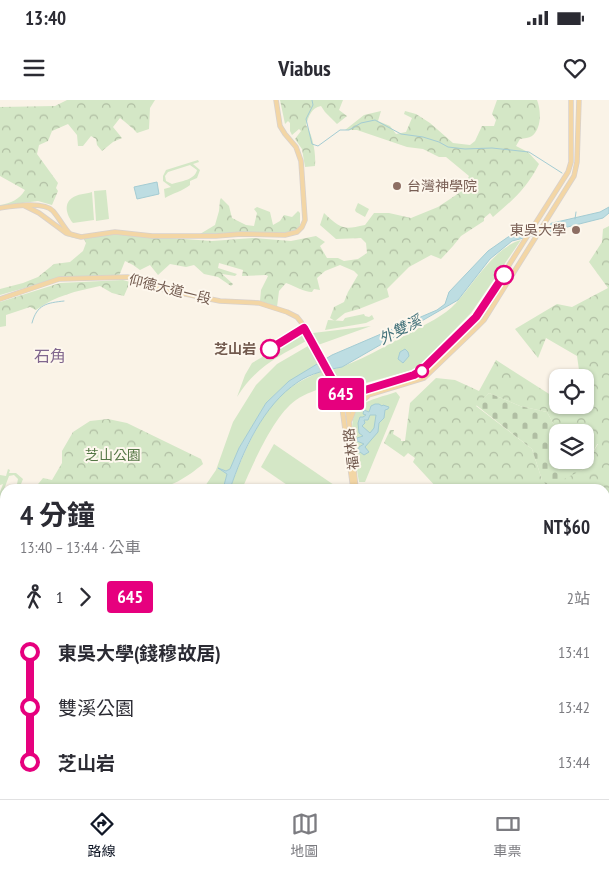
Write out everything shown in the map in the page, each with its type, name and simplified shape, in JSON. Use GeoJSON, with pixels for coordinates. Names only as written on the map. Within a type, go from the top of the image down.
{"type":"FeatureCollection","features":[{"type":"Feature","properties":{"kind":"main road"},"geometry":{"type":"LineString","coordinates":[[25,206],[39,213],[61,230],[82,237],[115,232],[152,236],[241,234],[285,236],[297,232],[305,220],[302,161],[296,147],[280,126],[276,100]]}},
{"type":"Feature","properties":{"kind":"main road"},"geometry":{"type":"LineString","coordinates":[[342,400],[364,389],[414,375],[422,370],[476,317],[528,238],[570,168],[572,100]]}},
{"type":"Feature","properties":{"kind":"main road"},"geometry":{"type":"LineString","coordinates":[[342,400],[370,395],[421,379],[433,370],[484,320],[539,234],[576,171],[578,100]]}},
{"type":"Feature","properties":{"kind":"main road"},"geometry":{"type":"LineString","coordinates":[[0,208],[36,204],[47,206],[72,235]]}},
{"type":"Feature","properties":{"kind":"main road","name":"仰德大道一段"},"geometry":{"type":"LineString","coordinates":[[0,299],[59,280],[128,277],[161,289],[220,301],[253,302],[292,315],[300,320],[312,344]]}},
{"type":"Feature","properties":{"kind":"main road","name":"福林路"},"geometry":{"type":"LineString","coordinates":[[312,344],[342,400],[348,425],[354,484]]}},
{"type":"Feature","properties":{"kind":"main road"},"geometry":{"type":"LineString","coordinates":[[335,385],[347,390],[364,389]]}},
{"type":"Feature","properties":{"kind":"main road"},"geometry":{"type":"LineString","coordinates":[[348,425],[355,407],[370,395]]}},
{"type":"Feature","properties":{"kind":"main road","name":"福林路"},"geometry":{"type":"LineString","coordinates":[[342,400],[354,484]]}},
{"type":"Feature","properties":{"kind":"green space"},"geometry":{"type":"Polygon","coordinates":[[[67,100],[155,100],[150,108],[149,129],[137,133],[120,118],[113,127],[122,138],[113,142],[102,151],[97,145],[96,139],[91,136],[83,146],[78,146],[77,135],[68,124],[52,131],[48,141],[39,145],[37,154],[58,183],[56,188],[58,191],[52,205],[38,201],[0,206],[17,199],[25,190],[0,176],[0,107],[55,106],[67,100]]]}},
{"type":"Feature","properties":{"kind":"green space"},"geometry":{"type":"Polygon","coordinates":[[[280,100],[343,100],[339,110],[347,116],[337,124],[321,106],[315,109],[309,116],[306,125],[314,145],[315,166],[305,167],[302,149],[295,139],[301,131],[299,129],[292,135],[290,123],[288,121],[285,124],[280,100]]]}},
{"type":"Feature","properties":{"kind":"green space"},"geometry":{"type":"Polygon","coordinates":[[[497,100],[537,100],[540,114],[538,128],[532,136],[520,139],[516,146],[528,152],[539,164],[530,180],[493,217],[490,213],[484,218],[484,221],[461,236],[441,259],[431,255],[409,267],[387,289],[389,297],[345,313],[335,321],[330,318],[334,307],[344,302],[358,275],[354,271],[340,265],[325,271],[317,278],[320,290],[314,289],[312,292],[309,292],[286,283],[279,291],[277,307],[260,301],[261,290],[268,276],[242,276],[243,270],[219,263],[218,268],[237,274],[235,276],[222,274],[233,284],[231,286],[218,277],[204,274],[194,265],[186,267],[170,264],[158,275],[150,265],[140,270],[125,261],[119,276],[56,279],[0,295],[0,289],[38,277],[54,264],[70,262],[83,251],[86,243],[84,239],[66,236],[83,238],[115,234],[212,241],[253,238],[291,241],[316,236],[325,242],[320,246],[327,258],[338,258],[344,261],[358,259],[367,253],[366,243],[361,238],[336,239],[320,225],[324,213],[334,222],[347,228],[365,225],[374,213],[389,213],[411,218],[438,207],[462,191],[469,176],[446,157],[439,157],[423,149],[407,147],[357,130],[345,130],[364,115],[381,111],[378,121],[390,126],[396,134],[406,132],[412,118],[404,114],[405,111],[416,114],[430,123],[453,143],[470,145],[475,141],[482,126],[494,126],[496,120],[492,114],[497,100]]]}},
{"type":"Feature","properties":{"kind":"green space"},"geometry":{"type":"Polygon","coordinates":[[[198,160],[199,162],[193,164],[200,170],[197,178],[190,181],[190,185],[165,198],[164,189],[171,187],[163,181],[166,170],[198,160]],[[190,165],[168,172],[165,176],[166,181],[172,184],[187,180],[194,176],[197,170],[190,165]]]}},
{"type":"Feature","properties":{"kind":"green space"},"geometry":{"type":"Polygon","coordinates":[[[106,190],[109,219],[96,221],[94,191],[106,190]]]}},
{"type":"Feature","properties":{"kind":"green space"},"geometry":{"type":"Polygon","coordinates":[[[92,192],[94,220],[73,223],[67,210],[69,201],[76,196],[92,192]]]}},
{"type":"Feature","properties":{"kind":"green space"},"geometry":{"type":"Polygon","coordinates":[[[221,198],[229,206],[232,218],[246,225],[254,226],[257,213],[254,209],[257,207],[270,212],[273,225],[280,221],[284,215],[292,217],[298,211],[300,213],[300,225],[298,230],[288,235],[200,234],[215,225],[221,198]]]}},
{"type":"Feature","properties":{"kind":"green space"},"geometry":{"type":"Polygon","coordinates":[[[358,203],[369,209],[365,217],[355,210],[358,203]]]}},
{"type":"Feature","properties":{"kind":"green space"},"geometry":{"type":"Polygon","coordinates":[[[609,226],[609,484],[433,484],[413,462],[415,458],[408,453],[404,457],[384,443],[390,430],[394,430],[393,434],[401,439],[401,441],[405,441],[410,403],[436,378],[455,380],[479,391],[496,360],[549,394],[549,414],[594,414],[594,369],[579,369],[577,356],[546,338],[538,358],[515,329],[557,304],[572,307],[608,288],[589,262],[602,242],[603,229],[609,226]]]}},
{"type":"Feature","properties":{"kind":"green space"},"geometry":{"type":"Polygon","coordinates":[[[521,240],[471,313],[416,369],[351,387],[339,384],[331,370],[352,363],[440,316],[456,303],[494,258],[512,244],[521,240]]]}},
{"type":"Feature","properties":{"kind":"green space"},"geometry":{"type":"Polygon","coordinates":[[[123,280],[130,282],[124,296],[112,293],[100,286],[83,290],[58,298],[36,310],[30,307],[6,315],[6,326],[0,327],[0,302],[60,283],[123,280]]]}},
{"type":"Feature","properties":{"kind":"green space"},"geometry":{"type":"Polygon","coordinates":[[[364,314],[369,317],[372,315],[374,319],[366,323],[325,330],[328,320],[343,321],[345,318],[364,314]]]}},
{"type":"Feature","properties":{"kind":"green space"},"geometry":{"type":"Polygon","coordinates":[[[371,326],[318,345],[312,336],[313,333],[371,326]]]}},
{"type":"Feature","properties":{"kind":"green space"},"geometry":{"type":"Polygon","coordinates":[[[303,334],[306,341],[267,364],[251,378],[237,397],[245,375],[252,363],[303,334]]]}},
{"type":"Feature","properties":{"kind":"green space"},"geometry":{"type":"Polygon","coordinates":[[[308,346],[318,365],[289,381],[266,403],[239,448],[230,469],[226,471],[218,468],[227,474],[224,484],[206,484],[216,470],[233,422],[256,385],[277,364],[308,346]]]}},
{"type":"Feature","properties":{"kind":"green space"},"geometry":{"type":"Polygon","coordinates":[[[321,371],[328,386],[304,395],[288,407],[272,428],[244,484],[232,484],[251,439],[273,403],[300,382],[321,371]]]}},
{"type":"Feature","properties":{"kind":"green space"},"geometry":{"type":"Polygon","coordinates":[[[396,392],[400,397],[365,482],[359,482],[352,430],[355,412],[368,401],[396,392]]]}},
{"type":"Feature","properties":{"kind":"green space"},"geometry":{"type":"Polygon","coordinates":[[[489,393],[520,406],[547,412],[554,424],[549,424],[549,469],[583,469],[554,484],[545,484],[542,480],[532,449],[476,405],[489,393]]]}},
{"type":"Feature","properties":{"kind":"green space","name":"芝山公園"},"geometry":{"type":"Polygon","coordinates":[[[108,419],[127,423],[201,459],[203,464],[173,484],[38,484],[43,478],[52,480],[62,463],[62,451],[73,432],[90,421],[108,419]]]}},
{"type":"Feature","properties":{"kind":"green space"},"geometry":{"type":"Polygon","coordinates":[[[274,444],[333,484],[286,484],[261,467],[274,444]]]}},
{"type":"Feature","properties":{"kind":"green space"},"geometry":{"type":"Polygon","coordinates":[[[8,469],[10,470],[9,473],[16,473],[23,479],[21,484],[17,484],[18,479],[14,475],[9,476],[6,484],[0,484],[0,475],[6,476],[8,469]]]}},
{"type":"Feature","properties":{"kind":"water"},"geometry":{"type":"Polygon","coordinates":[[[157,182],[159,194],[137,199],[134,187],[157,182]]]}},
{"type":"Feature","properties":{"kind":"water","name":"外雙溪"},"geometry":{"type":"Polygon","coordinates":[[[609,207],[609,213],[603,218],[512,241],[490,259],[458,300],[342,367],[314,374],[298,382],[274,403],[248,445],[232,484],[224,484],[227,474],[218,468],[226,471],[230,469],[239,448],[266,403],[289,381],[332,355],[437,310],[445,304],[449,292],[488,251],[508,237],[522,230],[600,212],[609,207]]]}},
{"type":"Feature","properties":{"kind":"water"},"geometry":{"type":"Polygon","coordinates":[[[405,349],[409,356],[403,363],[398,359],[400,352],[405,349]]]}},
{"type":"Feature","properties":{"kind":"water"},"geometry":{"type":"Polygon","coordinates":[[[379,404],[389,407],[385,410],[384,418],[379,423],[378,432],[365,447],[369,452],[364,455],[360,452],[358,453],[359,447],[364,444],[357,441],[357,438],[363,436],[359,433],[358,423],[360,417],[366,415],[363,414],[364,410],[369,412],[371,406],[379,404]],[[370,415],[368,420],[364,420],[365,423],[362,426],[370,433],[374,428],[376,415],[370,415]]]}},
{"type":"Feature","properties":{"kind":"pier"},"geometry":{"type":"Polygon","coordinates":[[[552,221],[545,232],[522,240],[531,225],[552,221]]]}},
{"type":"Feature","properties":{"kind":"waterway"},"geometry":{"type":"LineString","coordinates":[[312,100],[313,105],[306,119],[312,144],[318,146],[340,130],[349,130],[361,123],[375,120],[401,134],[423,137],[448,147],[465,149],[492,148],[529,152],[562,173]]}},
{"type":"Feature","properties":{"kind":"waterway"},"geometry":{"type":"LineString","coordinates":[[575,219],[576,212]]}},
{"type":"Feature","properties":{"kind":"waterway"},"geometry":{"type":"LineString","coordinates":[[32,323],[40,308],[64,301]]}},
{"type":"Feature","properties":{"kind":"bus line","name":"645"},"geometry":{"type":"LineString","coordinates":[[270,349],[304,328],[342,397],[414,375],[422,370],[476,317],[504,275]]}},
{"type":"Feature","properties":{"kind":"place","name":"台灣神學院"},"geometry":{"type":"Point","coordinates":[397,186]}},
{"type":"Feature","properties":{"kind":"place","name":"東吳大學"},"geometry":{"type":"Point","coordinates":[576,230]}},
{"type":"Feature","properties":{"kind":"place","name":"芝山岩"},"geometry":{"type":"Point","coordinates":[270,349]}},
{"type":"Feature","properties":{"kind":"district","name":"石角"},"geometry":{"type":"Point","coordinates":[50,356]}}]}
